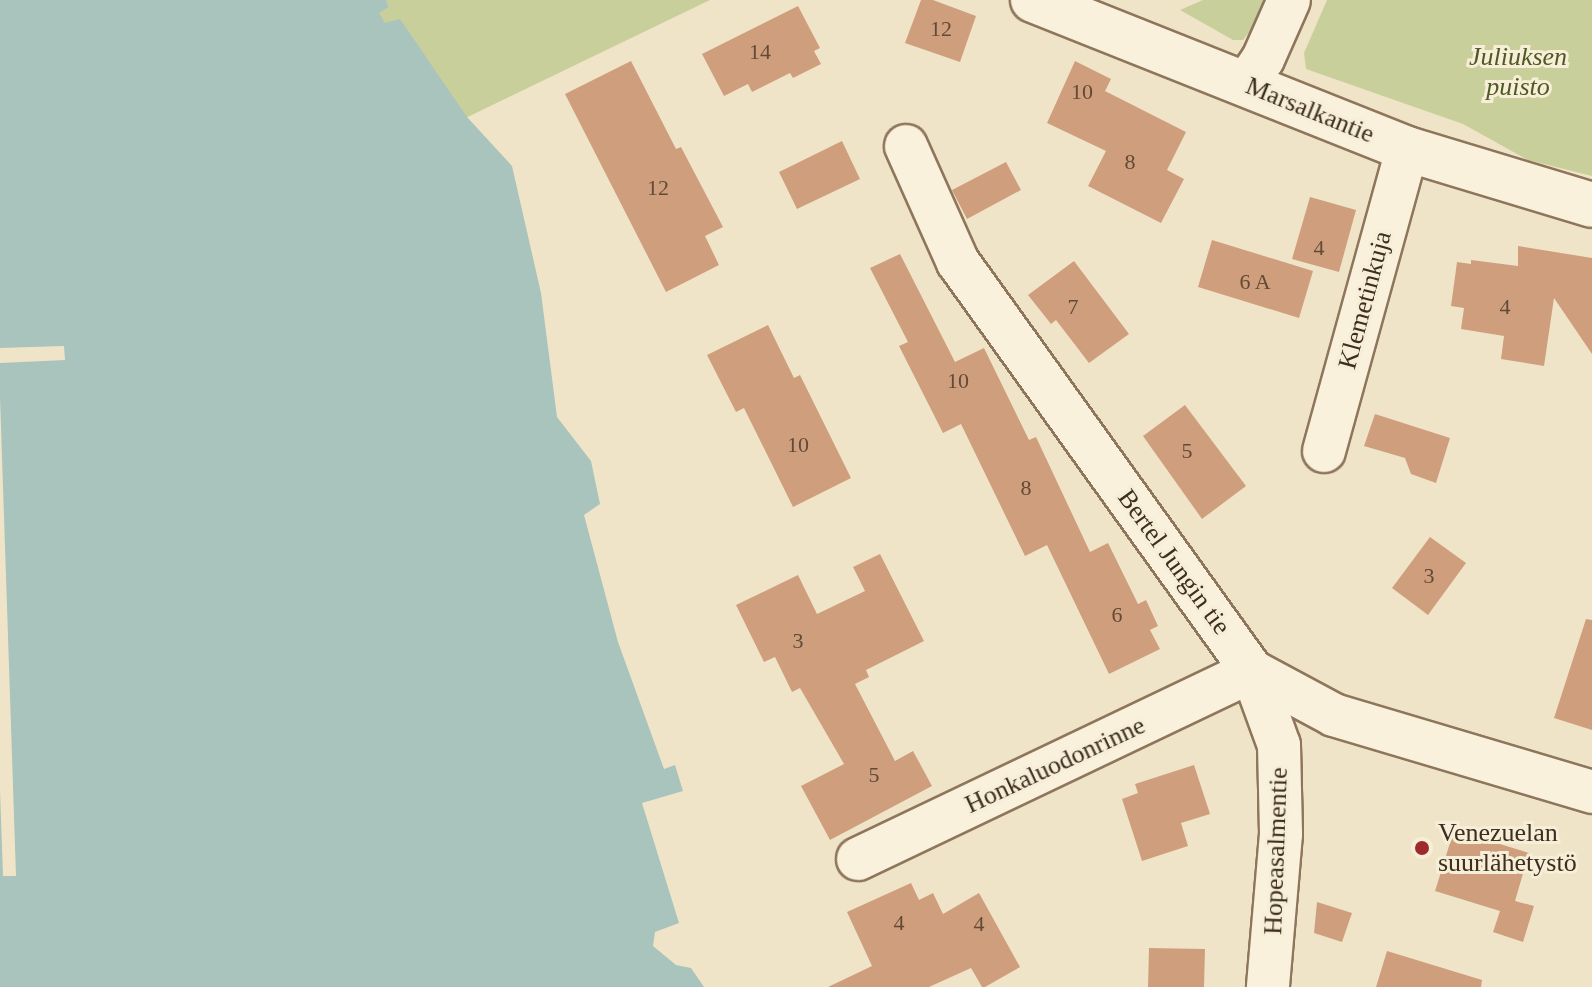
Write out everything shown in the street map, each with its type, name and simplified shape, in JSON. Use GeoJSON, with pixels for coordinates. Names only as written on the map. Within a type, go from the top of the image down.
{"type":"FeatureCollection","features":[{"type":"Feature","properties":{"kind":"street","name":"Marsalkantie"},"geometry":{"type":"LineString","coordinates":[[1033,0],[1407,149],[1592,205]]}},
{"type":"Feature","properties":{"kind":"street"},"geometry":{"type":"LineString","coordinates":[[1246,84],[1270,45],[1289,0]]}},
{"type":"Feature","properties":{"kind":"street","name":"Bertel Jungin tie"},"geometry":{"type":"LineString","coordinates":[[906,146],[958,262],[1252,671],[1334,715],[1592,792]]}},
{"type":"Feature","properties":{"kind":"street","name":"Klemetinkuja"},"geometry":{"type":"LineString","coordinates":[[1324,451],[1407,149]]}},
{"type":"Feature","properties":{"kind":"street","name":"Honkaluodonrinne"},"geometry":{"type":"LineString","coordinates":[[858,859],[1252,671]]}},
{"type":"Feature","properties":{"kind":"street","name":"Hopeasalmentie"},"geometry":{"type":"LineString","coordinates":[[1252,671],[1279,745],[1281,834],[1268,987]]}},
{"type":"Feature","properties":{"kind":"green space"},"geometry":{"type":"Polygon","coordinates":[[[386,0],[710,0],[447,127],[368,18],[389,7],[386,0]]]}},
{"type":"Feature","properties":{"kind":"green space"},"geometry":{"type":"Polygon","coordinates":[[[1203,0],[1275,0],[1243,40],[1233,40],[1180,10],[1203,0]]]}},
{"type":"Feature","properties":{"kind":"green space","name":"Juliuksen puisto"},"geometry":{"type":"Polygon","coordinates":[[[1327,0],[1592,0],[1592,176],[1528,160],[1463,124],[1306,69],[1304,53],[1327,0]]]}},
{"type":"Feature","properties":{"kind":"water"},"geometry":{"type":"Polygon","coordinates":[[[0,0],[386,0],[389,7],[379,13],[385,23],[400,19],[467,117],[512,166],[541,293],[557,417],[591,461],[600,504],[584,515],[618,642],[664,769],[675,765],[683,791],[642,803],[679,923],[655,932],[653,946],[676,965],[691,968],[704,987],[0,987],[0,0]]]}},
{"type":"Feature","properties":{"kind":"pier"},"geometry":{"type":"Polygon","coordinates":[[[64,346],[65,360],[0,363],[0,348],[64,346]]]}},
{"type":"Feature","properties":{"kind":"pier"},"geometry":{"type":"Polygon","coordinates":[[[0,397],[16,876],[3,876],[0,790],[0,397]]]}},
{"type":"Feature","properties":{"kind":"building"},"geometry":{"type":"Polygon","coordinates":[[[921,0],[933,0],[976,16],[960,62],[905,43],[921,0]]]}},
{"type":"Feature","properties":{"kind":"building"},"geometry":{"type":"Polygon","coordinates":[[[798,6],[820,48],[814,51],[821,64],[793,78],[790,73],[752,92],[748,84],[724,96],[702,54],[798,6]]]}},
{"type":"Feature","properties":{"kind":"building"},"geometry":{"type":"Polygon","coordinates":[[[631,61],[676,149],[681,147],[723,227],[705,236],[719,265],[666,292],[565,94],[631,61]]]}},
{"type":"Feature","properties":{"kind":"building"},"geometry":{"type":"Polygon","coordinates":[[[1075,61],[1111,79],[1105,91],[1186,132],[1167,170],[1184,179],[1161,223],[1088,186],[1106,151],[1047,123],[1075,61]]]}},
{"type":"Feature","properties":{"kind":"building"},"geometry":{"type":"Polygon","coordinates":[[[842,141],[860,179],[797,209],[779,172],[842,141]]]}},
{"type":"Feature","properties":{"kind":"building"},"geometry":{"type":"Polygon","coordinates":[[[1006,162],[1021,190],[967,219],[952,190],[1006,162]]]}},
{"type":"Feature","properties":{"kind":"building"},"geometry":{"type":"Polygon","coordinates":[[[1310,197],[1356,210],[1339,272],[1292,259],[1310,197]]]}},
{"type":"Feature","properties":{"kind":"building"},"geometry":{"type":"Polygon","coordinates":[[[1212,240],[1313,271],[1299,318],[1198,287],[1212,240]]]}},
{"type":"Feature","properties":{"kind":"building"},"geometry":{"type":"Polygon","coordinates":[[[1518,246],[1592,258],[1592,354],[1554,298],[1544,366],[1501,359],[1504,336],[1461,329],[1464,308],[1451,306],[1457,262],[1471,264],[1471,260],[1518,266],[1518,246]]]}},
{"type":"Feature","properties":{"kind":"building"},"geometry":{"type":"Polygon","coordinates":[[[900,254],[955,362],[984,348],[1029,440],[1036,437],[1090,552],[1108,543],[1138,604],[1146,600],[1158,626],[1150,630],[1160,649],[1109,674],[1047,545],[1025,556],[961,424],[943,433],[899,346],[908,342],[870,268],[900,254]]]}},
{"type":"Feature","properties":{"kind":"building"},"geometry":{"type":"Polygon","coordinates":[[[1074,261],[1129,334],[1089,363],[1056,320],[1051,324],[1028,295],[1074,261]]]}},
{"type":"Feature","properties":{"kind":"building"},"geometry":{"type":"Polygon","coordinates":[[[768,325],[794,378],[800,375],[851,478],[793,507],[744,408],[736,412],[707,355],[768,325]]]}},
{"type":"Feature","properties":{"kind":"building"},"geometry":{"type":"Polygon","coordinates":[[[1185,405],[1246,486],[1202,519],[1143,436],[1185,405]]]}},
{"type":"Feature","properties":{"kind":"building"},"geometry":{"type":"Polygon","coordinates":[[[1375,414],[1450,438],[1436,483],[1411,474],[1405,458],[1364,446],[1375,414]]]}},
{"type":"Feature","properties":{"kind":"building"},"geometry":{"type":"Polygon","coordinates":[[[1430,537],[1466,563],[1428,615],[1392,588],[1430,537]]]}},
{"type":"Feature","properties":{"kind":"building"},"geometry":{"type":"Polygon","coordinates":[[[880,554],[924,641],[866,670],[869,677],[855,684],[895,761],[913,751],[932,786],[830,840],[801,786],[844,764],[800,688],[792,692],[775,657],[764,662],[736,605],[798,575],[817,614],[865,591],[853,567],[880,554]]]}},
{"type":"Feature","properties":{"kind":"building"},"geometry":{"type":"Polygon","coordinates":[[[1586,619],[1592,620],[1592,730],[1554,718],[1586,619]]]}},
{"type":"Feature","properties":{"kind":"building"},"geometry":{"type":"Polygon","coordinates":[[[1194,765],[1210,814],[1181,823],[1188,846],[1142,861],[1122,799],[1138,793],[1135,784],[1194,765]]]}},
{"type":"Feature","properties":{"kind":"building"},"geometry":{"type":"Polygon","coordinates":[[[1454,830],[1529,853],[1515,901],[1534,906],[1523,942],[1493,932],[1500,911],[1435,891],[1454,830]]]}},
{"type":"Feature","properties":{"kind":"building"},"geometry":{"type":"Polygon","coordinates":[[[911,883],[919,900],[933,893],[943,914],[979,893],[1020,967],[985,987],[982,987],[971,968],[929,987],[828,987],[872,966],[847,912],[911,883]]]}},
{"type":"Feature","properties":{"kind":"building"},"geometry":{"type":"Polygon","coordinates":[[[1317,902],[1352,913],[1342,942],[1314,933],[1317,902]]]}},
{"type":"Feature","properties":{"kind":"building"},"geometry":{"type":"Polygon","coordinates":[[[1149,948],[1205,949],[1204,987],[1148,987],[1149,948]]]}},
{"type":"Feature","properties":{"kind":"building"},"geometry":{"type":"Polygon","coordinates":[[[1387,951],[1482,980],[1481,987],[1376,987],[1387,951]]]}},
{"type":"Feature","properties":{"kind":"place","name":"Venezuelan suurlähetystö"},"geometry":{"type":"Point","coordinates":[1422,848]}}]}
